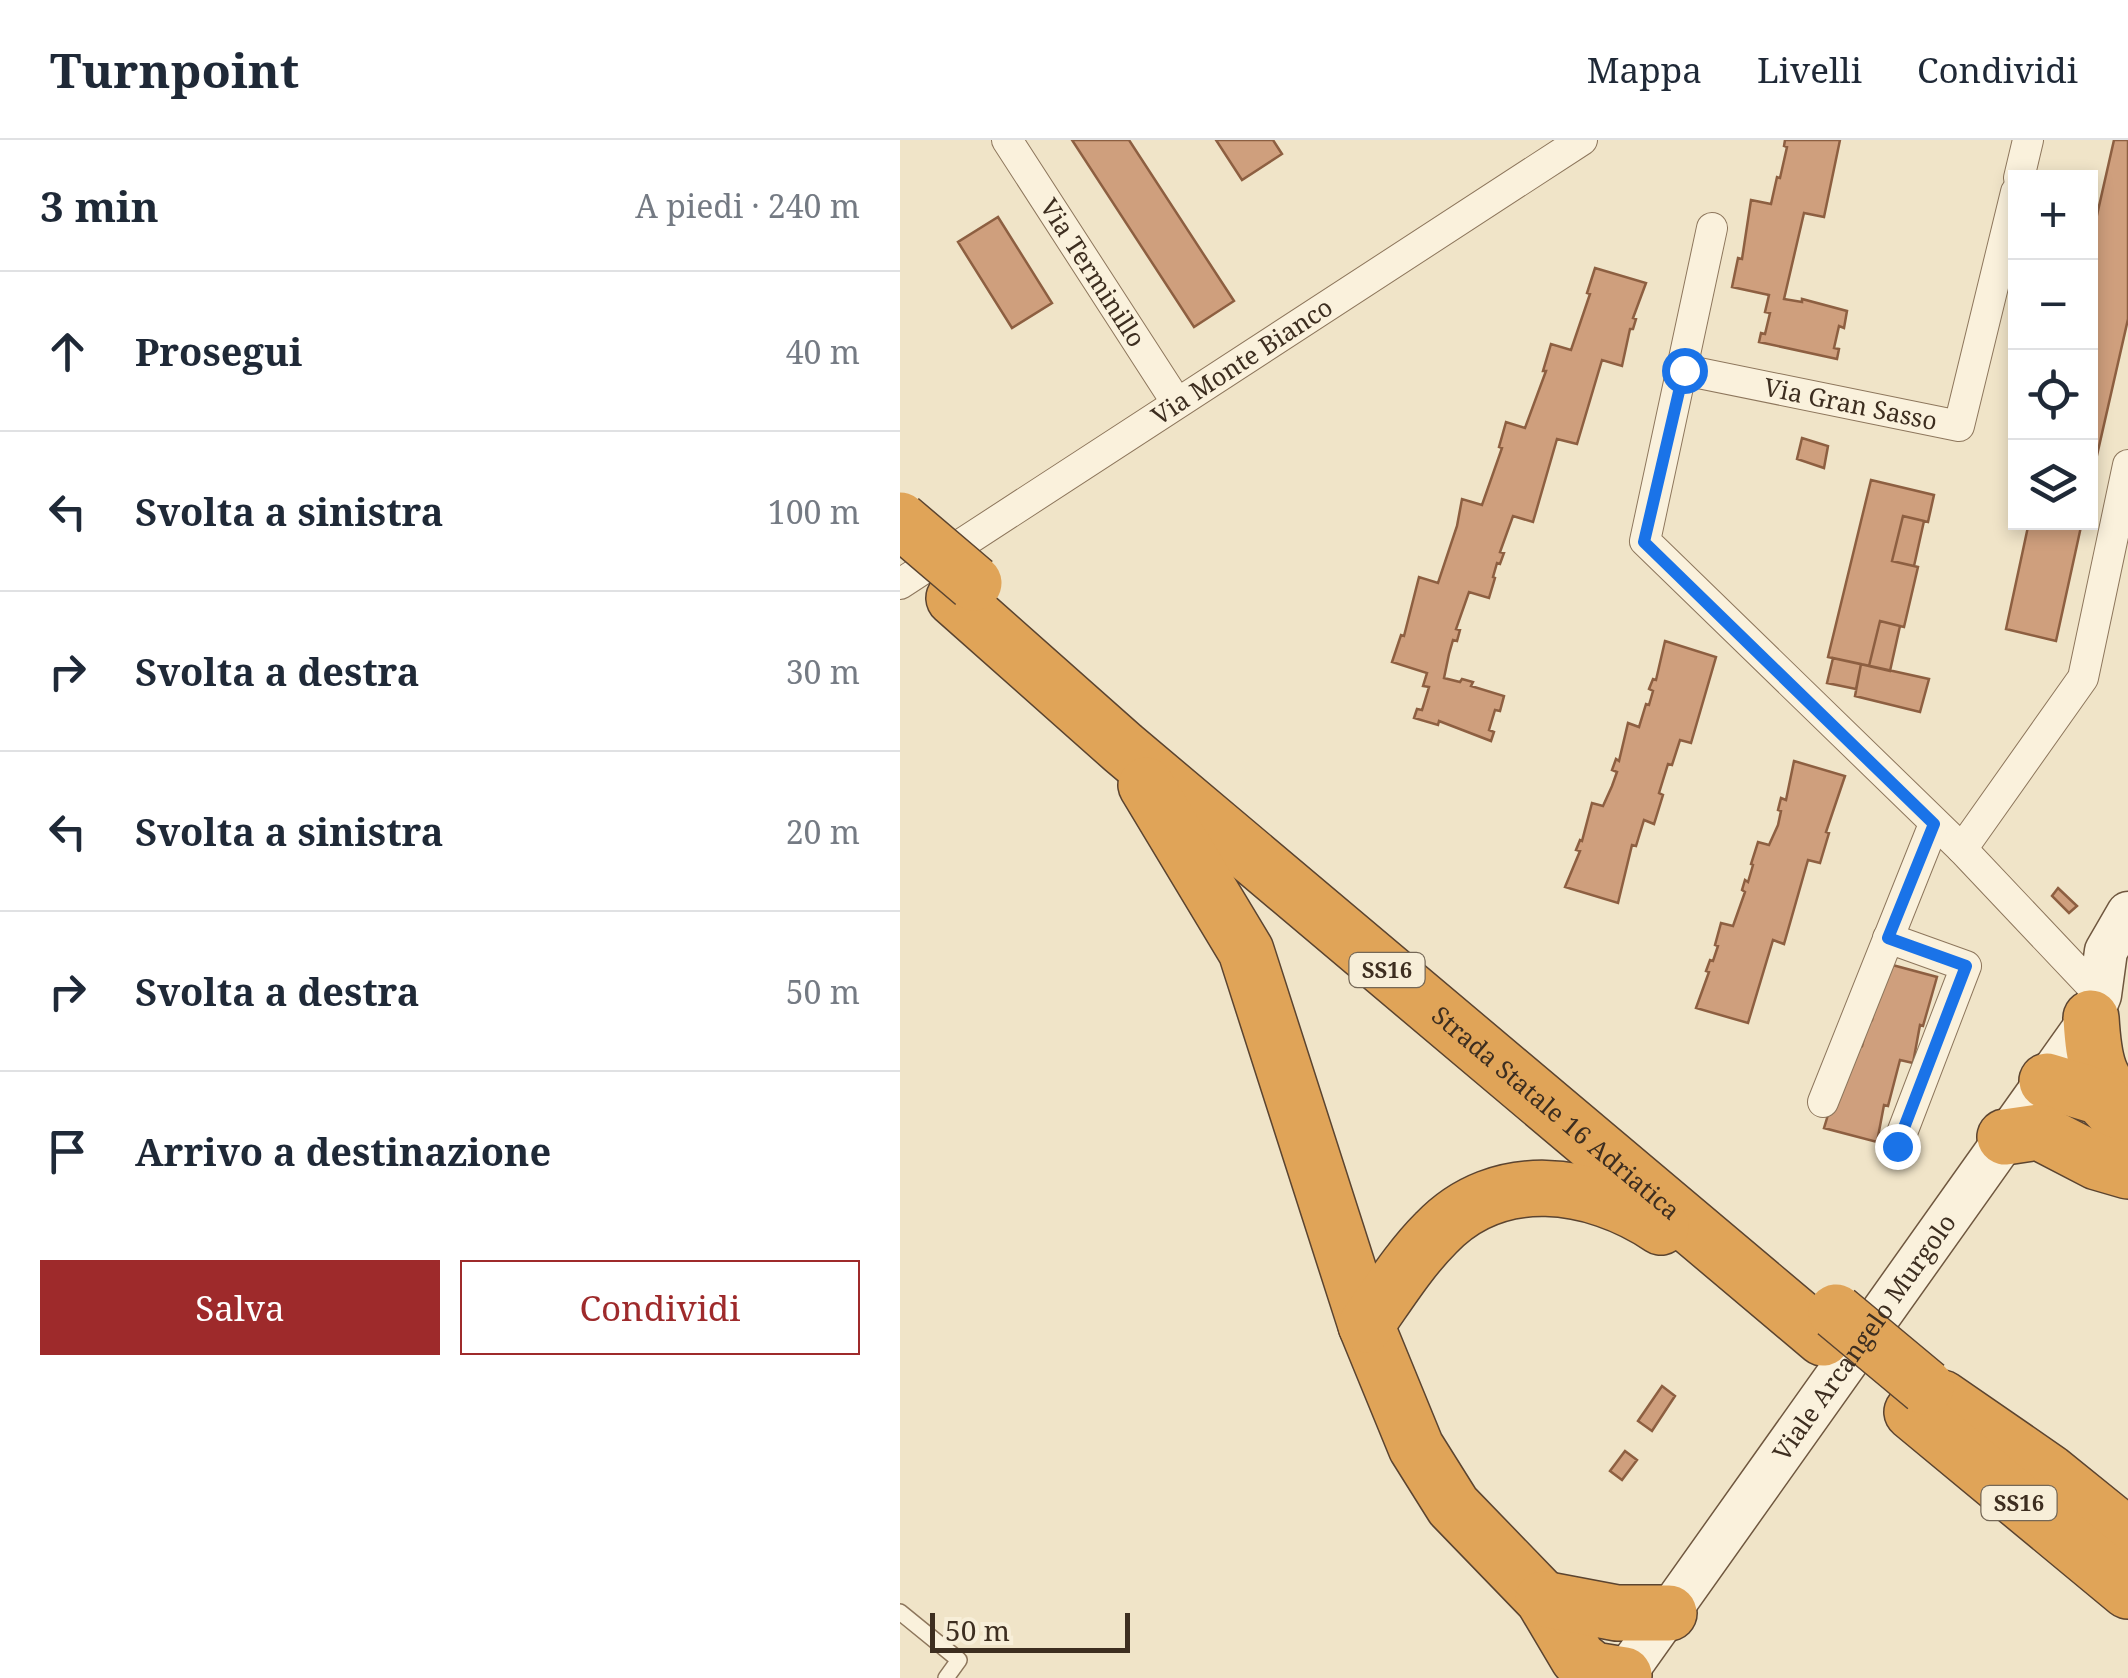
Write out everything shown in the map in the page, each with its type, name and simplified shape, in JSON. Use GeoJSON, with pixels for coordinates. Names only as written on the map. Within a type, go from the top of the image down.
{"type":"FeatureCollection","features":[{"type":"Feature","properties":{"kind":"highway","name":"Strada Statale 16 Adriatica"},"geometry":{"type":"LineString","coordinates":[[900,520],[964,590],[1124,748],[1819,1322],[2128,1557]]}},
{"type":"Feature","properties":{"kind":"highway","name":"Strada Statale 16 Adriatica"},"geometry":{"type":"LineString","coordinates":[[900,550],[964,590],[1819,1322]]}},
{"type":"Feature","properties":{"kind":"highway"},"geometry":{"type":"LineString","coordinates":[[1124,748],[1246,952],[1366,1325],[1416,1447],[1453,1506],[1588,1649],[1617,1613],[1670,1612]]}},
{"type":"Feature","properties":{"kind":"highway"},"geometry":{"type":"LineString","coordinates":[[2106,994],[2094,1060],[2105,1085],[2128,1115]]}},
{"type":"Feature","properties":{"kind":"highway"},"geometry":{"type":"LineString","coordinates":[[2047,1081],[2100,1097],[2128,1127]]}},
{"type":"Feature","properties":{"kind":"highway"},"geometry":{"type":"LineString","coordinates":[[2047,1081],[2078,1150]]}},
{"type":"Feature","properties":{"kind":"highway"},"geometry":{"type":"LineString","coordinates":[[2005,1137],[2040,1132],[2098,1162],[2128,1171]]}},
{"type":"Feature","properties":{"kind":"highway"},"geometry":{"type":"LineString","coordinates":[[1366,1325],[1436,1232],[1466,1207],[1503,1192],[1541,1186],[1581,1190],[1620,1204],[1658,1224],[1702,1258],[1819,1322]]}},
{"type":"Feature","properties":{"kind":"highway","name":"Strada Statale 16 Adriatica"},"geometry":{"type":"LineString","coordinates":[[1919,1400],[2128,1591]]}},
{"type":"Feature","properties":{"kind":"highway"},"geometry":{"type":"LineString","coordinates":[[1919,1400],[2049,1472],[2128,1536]]}},
{"type":"Feature","properties":{"kind":"main road","name":"Viale Arcangelo Murgolo"},"geometry":{"type":"LineString","coordinates":[[1588,1649],[1670,1612],[2106,994],[2106,951],[2128,913]]}},
{"type":"Feature","properties":{"kind":"street","name":"Via Terminillo"},"geometry":{"type":"LineString","coordinates":[[1008,140],[1178,403]]}},
{"type":"Feature","properties":{"kind":"street","name":"Via Monte Bianco"},"geometry":{"type":"LineString","coordinates":[[900,584],[1582,140]]}},
{"type":"Feature","properties":{"kind":"street"},"geometry":{"type":"LineString","coordinates":[[2021,170],[2028,140]]}},
{"type":"Feature","properties":{"kind":"street","name":"Via Gran Sasso"},"geometry":{"type":"LineString","coordinates":[[1684,370],[1959,426],[2008,225]]}},
{"type":"Feature","properties":{"kind":"street"},"geometry":{"type":"LineString","coordinates":[[1712,228],[1644,542],[2106,994]]}},
{"type":"Feature","properties":{"kind":"street"},"geometry":{"type":"LineString","coordinates":[[1962,849],[2083,678],[2128,466]]}},
{"type":"Feature","properties":{"kind":"street"},"geometry":{"type":"LineString","coordinates":[[1823,1102],[1934,824]]}},
{"type":"Feature","properties":{"kind":"street"},"geometry":{"type":"LineString","coordinates":[[1888,938],[1966,966],[1897,1146]]}},
{"type":"Feature","properties":{"kind":"lane"},"geometry":{"type":"LineString","coordinates":[[900,1612],[959,1660],[967,1678]]}},
{"type":"Feature","properties":{"kind":"lane"},"geometry":{"type":"LineString","coordinates":[[946,1678],[959,1660]]}},
{"type":"Feature","properties":{"kind":"building"},"geometry":{"type":"Polygon","coordinates":[[[1072,140],[1129,140],[1234,301],[1194,327],[1072,140]]]}},
{"type":"Feature","properties":{"kind":"building"},"geometry":{"type":"Polygon","coordinates":[[[1216,140],[1273,140],[1282,154],[1242,180],[1216,140]]]}},
{"type":"Feature","properties":{"kind":"building"},"geometry":{"type":"Polygon","coordinates":[[[1785,140],[1840,140],[1824,217],[1804,213],[1784,299],[1802,299],[1847,311],[1834,348],[1839,349],[1837,359],[1759,342],[1770,313],[1765,312],[1769,295],[1732,287],[1738,258],[1742,259],[1751,200],[1771,204],[1787,147],[1785,140]]]}},
{"type":"Feature","properties":{"kind":"building"},"geometry":{"type":"Polygon","coordinates":[[[2114,140],[2128,140],[2128,319],[2098,451],[2098,260],[2098,211],[2114,140]]]}},
{"type":"Feature","properties":{"kind":"building"},"geometry":{"type":"Polygon","coordinates":[[[998,217],[1052,303],[1012,328],[958,242],[998,217]]]}},
{"type":"Feature","properties":{"kind":"building"},"geometry":{"type":"Polygon","coordinates":[[[1595,268],[1646,283],[1622,366],[1602,360],[1577,444],[1557,439],[1533,522],[1513,516],[1489,598],[1469,592],[1456,629],[1460,630],[1457,641],[1453,640],[1449,654],[1444,678],[1473,682],[1471,686],[1504,696],[1489,730],[1494,732],[1491,741],[1439,721],[1438,725],[1414,718],[1417,709],[1422,710],[1429,687],[1423,686],[1427,673],[1392,662],[1401,635],[1404,636],[1419,577],[1438,583],[1462,499],[1482,505],[1502,448],[1499,447],[1506,422],[1525,428],[1546,371],[1551,344],[1571,350],[1595,268]]]}},
{"type":"Feature","properties":{"kind":"building"},"geometry":{"type":"Polygon","coordinates":[[[1802,438],[1828,446],[1824,468],[1797,459],[1802,438]]]}},
{"type":"Feature","properties":{"kind":"building"},"geometry":{"type":"Polygon","coordinates":[[[1871,480],[1934,495],[1928,522],[1903,516],[1892,561],[1918,567],[1904,627],[1880,621],[1869,666],[1828,657],[1871,480]]]}},
{"type":"Feature","properties":{"kind":"building"},"geometry":{"type":"Polygon","coordinates":[[[1903,516],[1924,521],[1914,566],[1892,561],[1903,516]]]}},
{"type":"Feature","properties":{"kind":"building"},"geometry":{"type":"Polygon","coordinates":[[[2027,530],[2080,530],[2056,641],[2006,629],[2027,530]]]}},
{"type":"Feature","properties":{"kind":"building"},"geometry":{"type":"Polygon","coordinates":[[[1880,621],[1900,626],[1890,671],[1869,666],[1880,621]]]}},
{"type":"Feature","properties":{"kind":"building"},"geometry":{"type":"Polygon","coordinates":[[[1665,641],[1716,657],[1691,743],[1680,740],[1672,765],[1668,764],[1654,824],[1644,820],[1636,846],[1632,845],[1618,903],[1565,887],[1580,851],[1576,850],[1592,803],[1603,806],[1612,786],[1617,772],[1612,770],[1616,759],[1619,761],[1628,723],[1639,727],[1646,704],[1649,705],[1653,691],[1649,689],[1656,680],[1665,641]]]}},
{"type":"Feature","properties":{"kind":"building"},"geometry":{"type":"Polygon","coordinates":[[[1833,658],[1861,664],[1856,689],[1827,683],[1833,658]]]}},
{"type":"Feature","properties":{"kind":"building"},"geometry":{"type":"Polygon","coordinates":[[[1861,664],[1929,679],[1920,712],[1855,696],[1861,664]]]}},
{"type":"Feature","properties":{"kind":"building"},"geometry":{"type":"Polygon","coordinates":[[[1794,761],[1845,776],[1820,863],[1808,860],[1784,944],[1773,940],[1748,1023],[1696,1008],[1718,946],[1715,945],[1721,923],[1733,926],[1758,842],[1769,845],[1778,825],[1781,798],[1786,800],[1794,761]]]}},
{"type":"Feature","properties":{"kind":"building"},"geometry":{"type":"Polygon","coordinates":[[[2058,888],[2077,906],[2069,913],[2052,896],[2058,888]]]}},
{"type":"Feature","properties":{"kind":"building"},"geometry":{"type":"Polygon","coordinates":[[[1885,963],[1937,977],[1923,1026],[1920,1025],[1913,1063],[1900,1060],[1888,1106],[1884,1105],[1877,1142],[1824,1128],[1850,1043],[1862,1046],[1869,1019],[1872,1020],[1885,963]]]}},
{"type":"Feature","properties":{"kind":"building"},"geometry":{"type":"Polygon","coordinates":[[[1662,1386],[1675,1396],[1652,1431],[1638,1421],[1662,1386]]]}},
{"type":"Feature","properties":{"kind":"building"},"geometry":{"type":"Polygon","coordinates":[[[1625,1451],[1637,1460],[1622,1480],[1610,1471],[1625,1451]]]}},
{"type":"Feature","properties":{"kind":"route"},"geometry":{"type":"LineString","coordinates":[[1684,370],[1644,542],[1934,824],[1888,938],[1966,966],[1897,1146]]}}]}
